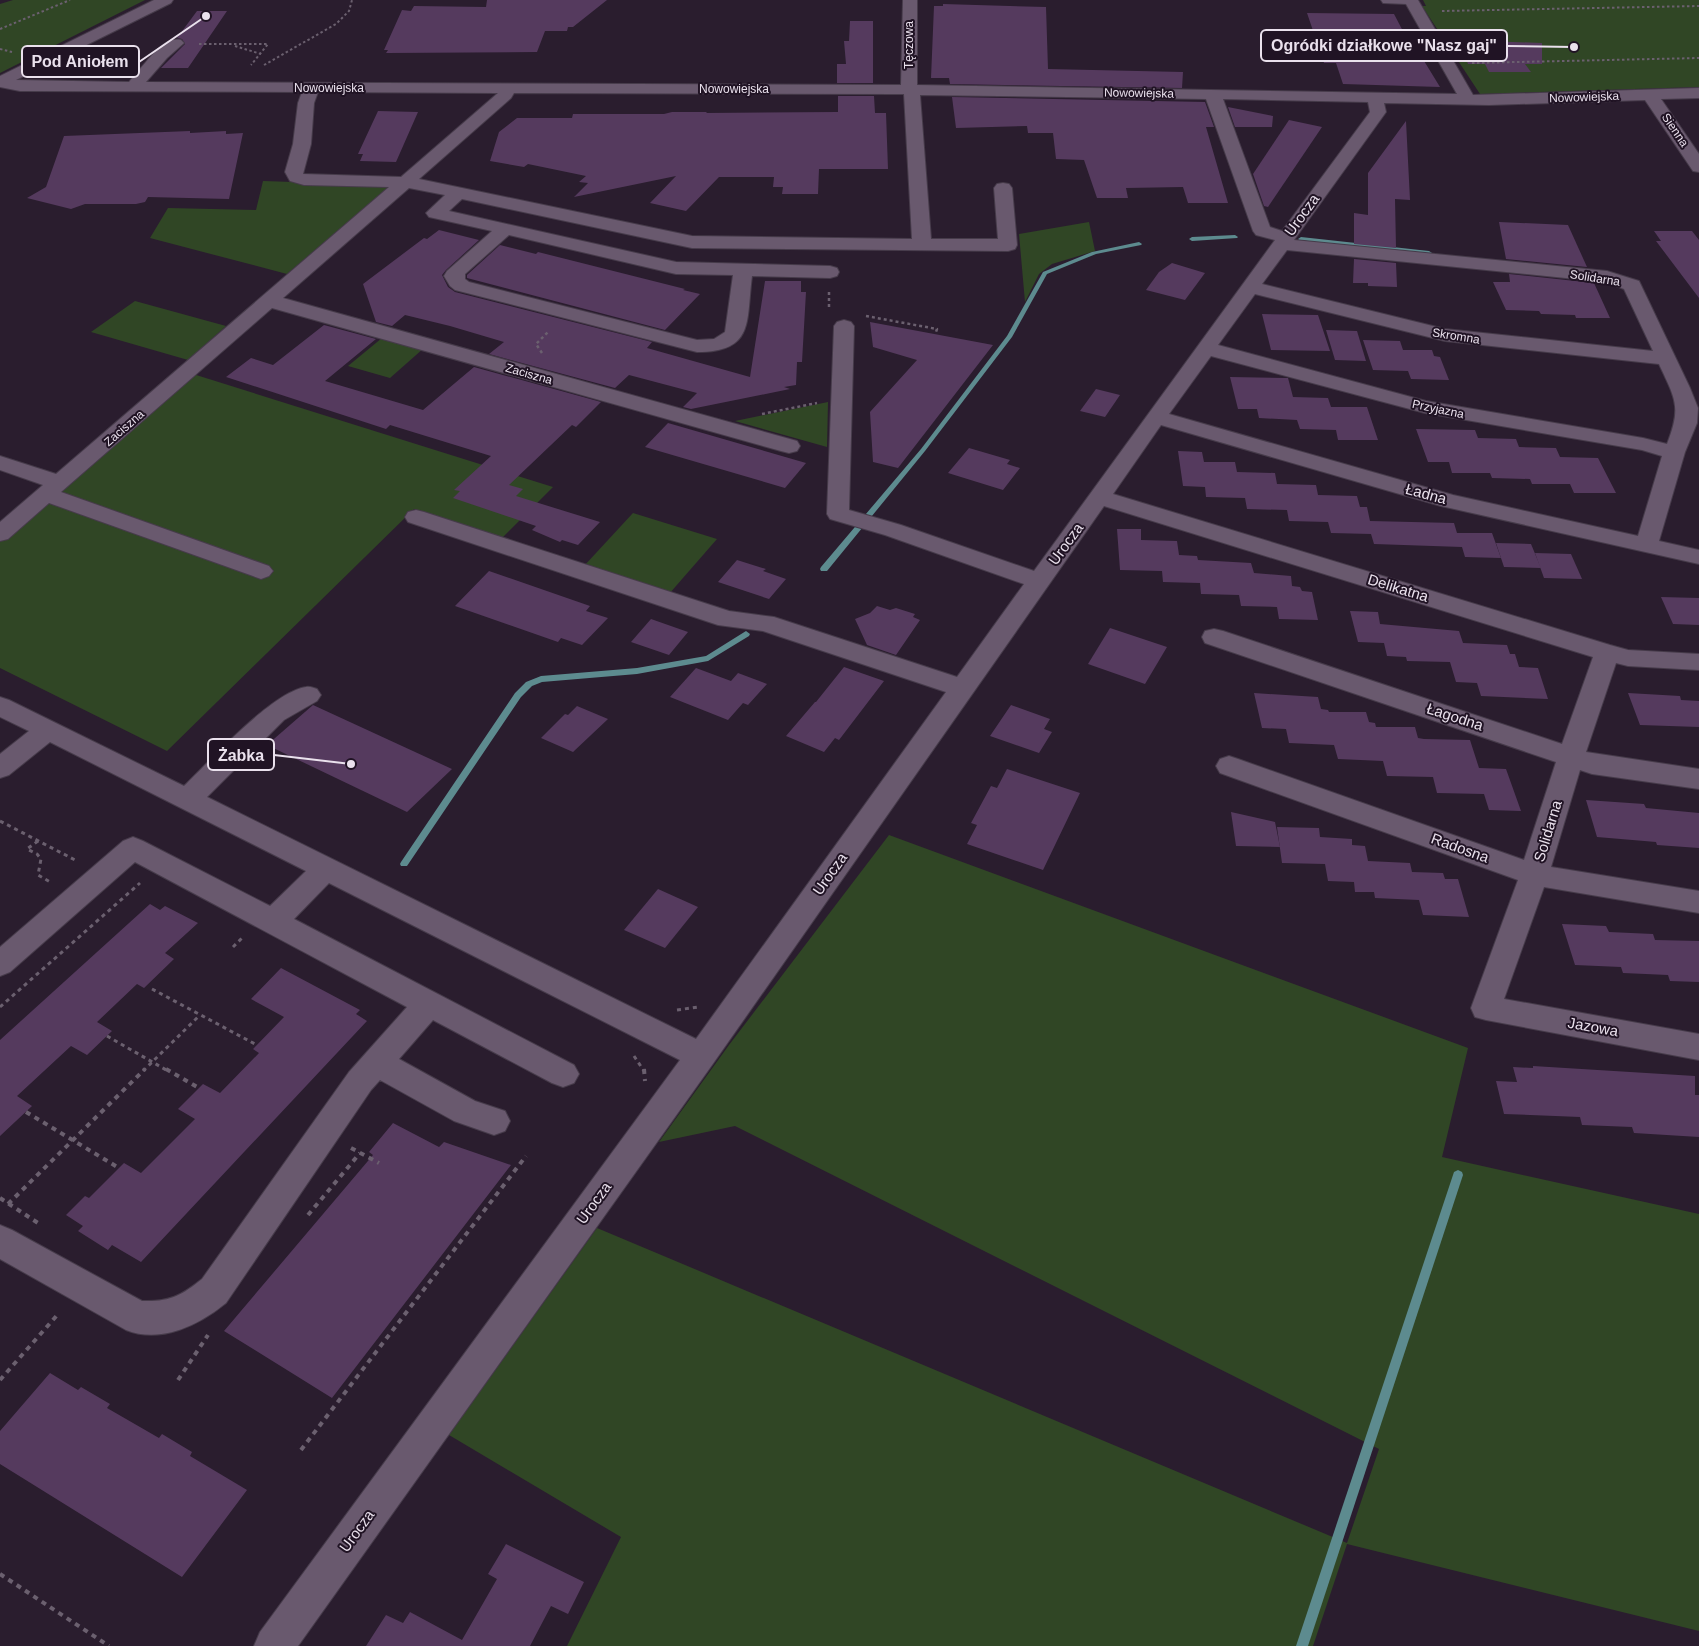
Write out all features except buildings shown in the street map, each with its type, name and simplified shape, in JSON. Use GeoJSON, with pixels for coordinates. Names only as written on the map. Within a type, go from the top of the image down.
{"type":"FeatureCollection","features":[{"type":"Feature","properties":{"kind":"street"},"geometry":{"type":"LineString","coordinates":[[0,82],[166,0]]}},
{"type":"Feature","properties":{"kind":"street","name":"Tęczowa"},"geometry":{"type":"LineString","coordinates":[[910,0],[909,85],[912,90],[922,244]]}},
{"type":"Feature","properties":{"kind":"street"},"geometry":{"type":"LineString","coordinates":[[1388,0],[1413,4],[1468,100]]}},
{"type":"Feature","properties":{"kind":"street"},"geometry":{"type":"LineString","coordinates":[[76,44],[99,49]]}},
{"type":"Feature","properties":{"kind":"street"},"geometry":{"type":"LineString","coordinates":[[133,87],[144,72],[161,55],[176,44]]}},
{"type":"Feature","properties":{"kind":"street"},"geometry":{"type":"LineString","coordinates":[[81,65],[144,72],[241,74]]}},
{"type":"Feature","properties":{"kind":"street","name":"Nowowiejska"},"geometry":{"type":"LineString","coordinates":[[0,82],[20,86],[912,90],[1468,100],[1699,93]]}},
{"type":"Feature","properties":{"kind":"street"},"geometry":{"type":"LineString","coordinates":[[311,88],[306,103],[302,144],[294,172],[296,177],[304,180],[407,182],[674,239],[722,242],[1008,245],[1003,188]]}},
{"type":"Feature","properties":{"kind":"street","name":"Zaciszna"},"geometry":{"type":"LineString","coordinates":[[0,534],[407,182],[505,95],[508,88]]}},
{"type":"Feature","properties":{"kind":"street","name":"Solidarna"},"geometry":{"type":"LineString","coordinates":[[1213,95],[1262,231],[1284,240],[1607,277],[1632,285],[1687,408],[1686,423],[1674,452],[1648,544]]}},
{"type":"Feature","properties":{"kind":"street","name":"Sienna"},"geometry":{"type":"LineString","coordinates":[[1650,95],[1699,167]]}},
{"type":"Feature","properties":{"kind":"street","name":"Urocza"},"geometry":{"type":"LineString","coordinates":[[274,1646],[701,1056],[1156,417],[1378,112],[1375,99]]}},
{"type":"Feature","properties":{"kind":"street"},"geometry":{"type":"LineString","coordinates":[[460,192],[435,213],[676,268],[830,272]]}},
{"type":"Feature","properties":{"kind":"street"},"geometry":{"type":"LineString","coordinates":[[506,229],[456,271],[454,276],[457,282],[462,286],[697,346],[717,345],[731,339],[735,332],[742,270]]}},
{"type":"Feature","properties":{"kind":"street"},"geometry":{"type":"LineString","coordinates":[[717,269],[722,242]]}},
{"type":"Feature","properties":{"kind":"street","name":"Skromna"},"geometry":{"type":"LineString","coordinates":[[1250,287],[1445,335],[1666,359]]}},
{"type":"Feature","properties":{"kind":"street","name":"Zaciszna"},"geometry":{"type":"LineString","coordinates":[[270,301],[789,446]]}},
{"type":"Feature","properties":{"kind":"street"},"geometry":{"type":"LineString","coordinates":[[844,326],[838,514],[1039,582]]}},
{"type":"Feature","properties":{"kind":"street","name":"Przyjazna"},"geometry":{"type":"LineString","coordinates":[[1206,348],[1425,407],[1643,444],[1674,452]]}},
{"type":"Feature","properties":{"kind":"street","name":"Ładna"},"geometry":{"type":"LineString","coordinates":[[1156,417],[1450,500],[1699,557]]}},
{"type":"Feature","properties":{"kind":"street"},"geometry":{"type":"LineString","coordinates":[[0,463],[54,489],[261,571]]}},
{"type":"Feature","properties":{"kind":"street","name":"Delikatna"},"geometry":{"type":"LineString","coordinates":[[1100,497],[1607,653],[1628,658],[1699,662]]}},
{"type":"Feature","properties":{"kind":"street"},"geometry":{"type":"LineString","coordinates":[[416,516],[727,619],[765,623],[962,688]]}},
{"type":"Feature","properties":{"kind":"street","name":"Łagodna"},"geometry":{"type":"LineString","coordinates":[[1214,637],[1592,764],[1699,779]]}},
{"type":"Feature","properties":{"kind":"street","name":"Solidarna"},"geometry":{"type":"LineString","coordinates":[[1486,1008],[1534,874],[1571,756],[1607,653]]}},
{"type":"Feature","properties":{"kind":"street"},"geometry":{"type":"LineString","coordinates":[[187,800],[275,714],[308,695]]}},
{"type":"Feature","properties":{"kind":"street"},"geometry":{"type":"LineString","coordinates":[[0,706],[701,1056]]}},
{"type":"Feature","properties":{"kind":"street"},"geometry":{"type":"LineString","coordinates":[[0,768],[48,730]]}},
{"type":"Feature","properties":{"kind":"street","name":"Radosna"},"geometry":{"type":"LineString","coordinates":[[1229,766],[1534,874],[1699,902]]}},
{"type":"Feature","properties":{"kind":"street"},"geometry":{"type":"LineString","coordinates":[[0,964],[133,848],[563,1074]]}},
{"type":"Feature","properties":{"kind":"street"},"geometry":{"type":"LineString","coordinates":[[273,921],[326,869]]}},
{"type":"Feature","properties":{"kind":"street"},"geometry":{"type":"LineString","coordinates":[[0,1241],[138,1318],[160,1319],[182,1313],[201,1302],[214,1291],[360,1081],[429,1003]]}},
{"type":"Feature","properties":{"kind":"street","name":"Jazowa"},"geometry":{"type":"LineString","coordinates":[[1486,1008],[1699,1047]]}},
{"type":"Feature","properties":{"kind":"street"},"geometry":{"type":"LineString","coordinates":[[376,1062],[465,1111],[494,1121]]}},
{"type":"Feature","properties":{"kind":"path"},"geometry":{"type":"LineString","coordinates":[[0,29],[70,0]]}},
{"type":"Feature","properties":{"kind":"path"},"geometry":{"type":"LineString","coordinates":[[259,68],[336,24],[349,11],[352,0]]}},
{"type":"Feature","properties":{"kind":"path"},"geometry":{"type":"LineString","coordinates":[[1413,4],[1699,6]]}},
{"type":"Feature","properties":{"kind":"path"},"geometry":{"type":"LineString","coordinates":[[176,44],[268,44],[262,54],[241,74]]}},
{"type":"Feature","properties":{"kind":"path"},"geometry":{"type":"LineString","coordinates":[[230,44],[262,54]]}},
{"type":"Feature","properties":{"kind":"path"},"geometry":{"type":"LineString","coordinates":[[1446,63],[1699,58]]}},
{"type":"Feature","properties":{"kind":"path"},"geometry":{"type":"LineString","coordinates":[[830,272],[828,327],[844,326],[845,318],[851,313],[937,329],[936,332]]}},
{"type":"Feature","properties":{"kind":"path"},"geometry":{"type":"LineString","coordinates":[[544,356],[536,344],[569,314]]}},
{"type":"Feature","properties":{"kind":"path"},"geometry":{"type":"LineString","coordinates":[[754,416],[826,401]]}},
{"type":"Feature","properties":{"kind":"path"},"geometry":{"type":"LineString","coordinates":[[0,821],[83,864]]}},
{"type":"Feature","properties":{"kind":"path"},"geometry":{"type":"LineString","coordinates":[[38,841],[27,849],[37,854],[41,859],[38,874],[52,883]]}},
{"type":"Feature","properties":{"kind":"path"},"geometry":{"type":"LineString","coordinates":[[0,1007],[147,876]]}},
{"type":"Feature","properties":{"kind":"path"},"geometry":{"type":"LineString","coordinates":[[152,990],[255,1044]]}},
{"type":"Feature","properties":{"kind":"path"},"geometry":{"type":"LineString","coordinates":[[8,1204],[200,1015]]}},
{"type":"Feature","properties":{"kind":"path"},"geometry":{"type":"LineString","coordinates":[[107,1036],[199,1088]]}},
{"type":"Feature","properties":{"kind":"path"},"geometry":{"type":"LineString","coordinates":[[26,1112],[119,1168]]}},
{"type":"Feature","properties":{"kind":"path"},"geometry":{"type":"LineString","coordinates":[[348,1146],[379,1163]]}},
{"type":"Feature","properties":{"kind":"path"},"geometry":{"type":"LineString","coordinates":[[301,1450],[526,1156]]}},
{"type":"Feature","properties":{"kind":"path"},"geometry":{"type":"LineString","coordinates":[[0,1198],[47,1229]]}},
{"type":"Feature","properties":{"kind":"path"},"geometry":{"type":"LineString","coordinates":[[0,1380],[59,1313]]}},
{"type":"Feature","properties":{"kind":"path"},"geometry":{"type":"LineString","coordinates":[[0,1574],[109,1646]]}},
{"type":"Feature","properties":{"kind":"green space"},"geometry":{"type":"Polygon","coordinates":[[[13,0],[145,0],[0,73],[0,4],[13,0]]]}},
{"type":"Feature","properties":{"kind":"green space"},"geometry":{"type":"Polygon","coordinates":[[[1423,0],[1699,0],[1699,87],[1480,94],[1422,6],[1426,6],[1423,0]]]}},
{"type":"Feature","properties":{"kind":"green space"},"geometry":{"type":"Polygon","coordinates":[[[263,181],[383,185],[388,188],[287,274],[150,238],[168,208],[256,210],[263,181]]]}},
{"type":"Feature","properties":{"kind":"green space"},"geometry":{"type":"Polygon","coordinates":[[[1089,222],[1095,251],[1052,264],[1039,274],[1025,302],[1019,234],[1089,222]]]}},
{"type":"Feature","properties":{"kind":"green space"},"geometry":{"type":"Polygon","coordinates":[[[135,301],[226,326],[188,360],[91,332],[135,301]]]}},
{"type":"Feature","properties":{"kind":"green space"},"geometry":{"type":"Polygon","coordinates":[[[382,338],[424,348],[390,378],[348,366],[382,338]]]}},
{"type":"Feature","properties":{"kind":"green space"},"geometry":{"type":"Polygon","coordinates":[[[193,374],[553,487],[502,538],[414,509],[167,751],[0,668],[0,541],[193,374]]]}},
{"type":"Feature","properties":{"kind":"green space"},"geometry":{"type":"Polygon","coordinates":[[[828,402],[827,447],[735,421],[828,402]]]}},
{"type":"Feature","properties":{"kind":"green space"},"geometry":{"type":"Polygon","coordinates":[[[633,513],[717,539],[669,594],[584,566],[633,513]]]}},
{"type":"Feature","properties":{"kind":"green space"},"geometry":{"type":"Polygon","coordinates":[[[889,835],[1468,1048],[1442,1157],[1699,1214],[1699,1631],[1347,1544],[1313,1646],[567,1646],[621,1537],[449,1435],[597,1228],[1347,1543],[1379,1449],[735,1126],[659,1142],[729,1045],[889,835]]]}},
{"type":"Feature","properties":{"kind":"waterway"},"geometry":{"type":"LineString","coordinates":[[1192,239],[1235,237]]}},
{"type":"Feature","properties":{"kind":"waterway"},"geometry":{"type":"LineString","coordinates":[[1301,239],[1429,253]]}},
{"type":"Feature","properties":{"kind":"waterway"},"geometry":{"type":"LineString","coordinates":[[824,569],[923,450],[1010,336],[1045,273],[1094,253],[1139,244]]}},
{"type":"Feature","properties":{"kind":"waterway"},"geometry":{"type":"LineString","coordinates":[[404,864],[518,695],[529,684],[541,679],[637,671],[708,658],[746,634]]}},
{"type":"Feature","properties":{"kind":"waterway"},"geometry":{"type":"LineString","coordinates":[[1302,1646],[1458,1175]]}},
{"type":"Feature","properties":{"kind":"place","name":"Pod Aniołem"},"geometry":{"type":"Point","coordinates":[206,16]}},
{"type":"Feature","properties":{"kind":"place","name":"Ogródki działkowe \"Nasz gaj\""},"geometry":{"type":"Point","coordinates":[1574,47]}},
{"type":"Feature","properties":{"kind":"place","name":"Żabka"},"geometry":{"type":"Point","coordinates":[351,764]}}]}
